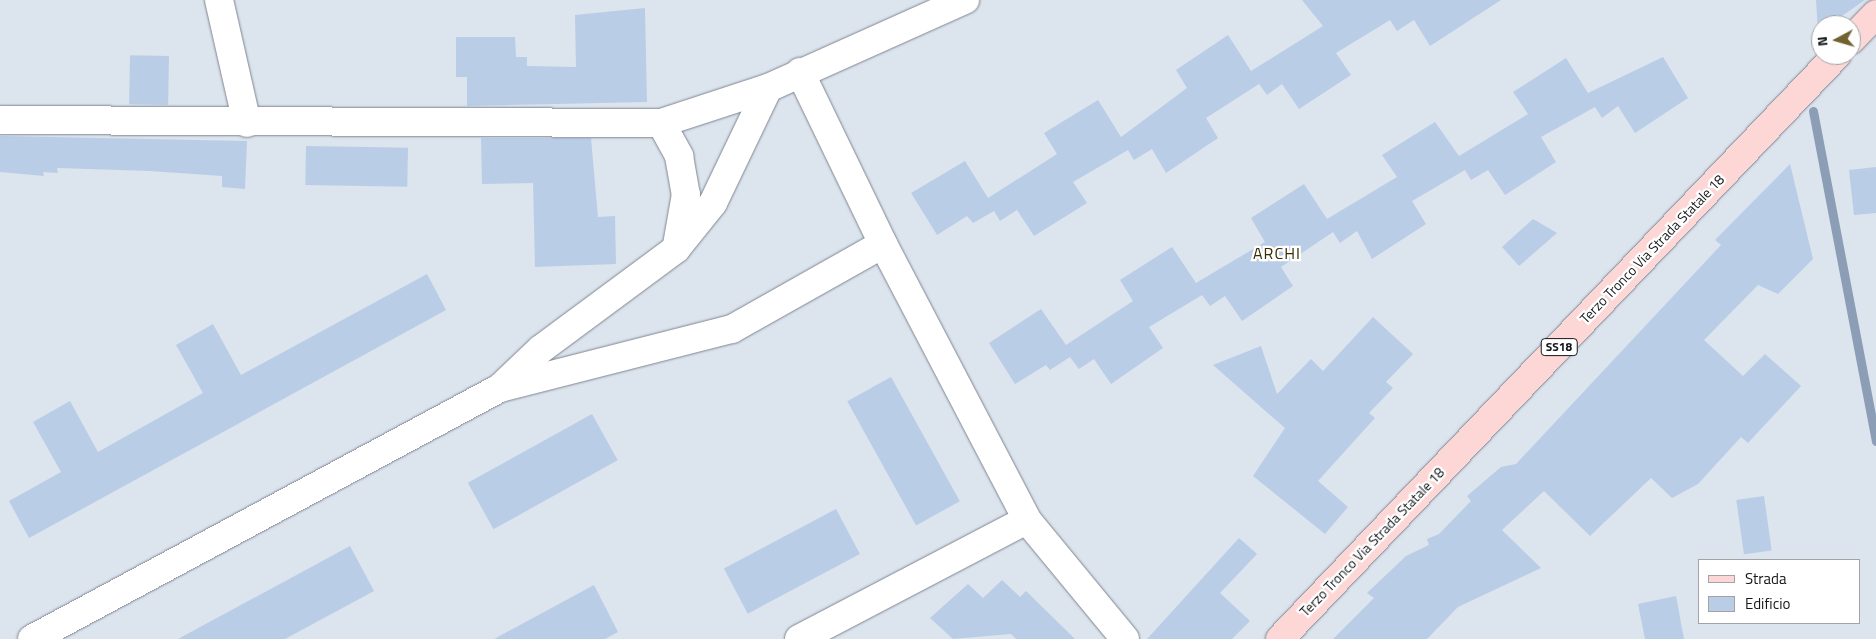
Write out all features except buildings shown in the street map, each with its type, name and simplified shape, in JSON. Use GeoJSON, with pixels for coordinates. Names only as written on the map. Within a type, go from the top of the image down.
{"type":"FeatureCollection","features":[{"type":"Feature","properties":{"kind":"main road"},"geometry":{"type":"LineString","coordinates":[[1861,30],[1876,14]]}},
{"type":"Feature","properties":{"kind":"main road","name":"Terzo Tronco Via Strada Statale 18"},"geometry":{"type":"LineString","coordinates":[[1280,639],[1827,65]]}},
{"type":"Feature","properties":{"kind":"street"},"geometry":{"type":"LineString","coordinates":[[219,0],[247,123]]}},
{"type":"Feature","properties":{"kind":"street"},"geometry":{"type":"LineString","coordinates":[[0,120],[247,123],[660,123],[768,88],[800,72],[965,0]]}},
{"type":"Feature","properties":{"kind":"street"},"geometry":{"type":"LineString","coordinates":[[800,72],[884,244],[1027,520],[1125,639]]}},
{"type":"Feature","properties":{"kind":"street"},"geometry":{"type":"LineString","coordinates":[[500,388],[541,349],[676,249],[713,203],[768,88]]}},
{"type":"Feature","properties":{"kind":"street"},"geometry":{"type":"LineString","coordinates":[[660,123],[679,156],[686,194],[676,249]]}},
{"type":"Feature","properties":{"kind":"street"},"geometry":{"type":"LineString","coordinates":[[32,639],[500,388],[732,330],[884,244]]}},
{"type":"Feature","properties":{"kind":"street"},"geometry":{"type":"LineString","coordinates":[[800,639],[1027,520]]}},
{"type":"Feature","properties":{"kind":"waterway"},"geometry":{"type":"LineString","coordinates":[[1813,111],[1876,441]]}},
{"type":"Feature","properties":{"kind":"district","name":"ARCHI"},"geometry":{"type":"Point","coordinates":[1277,253]}}]}
